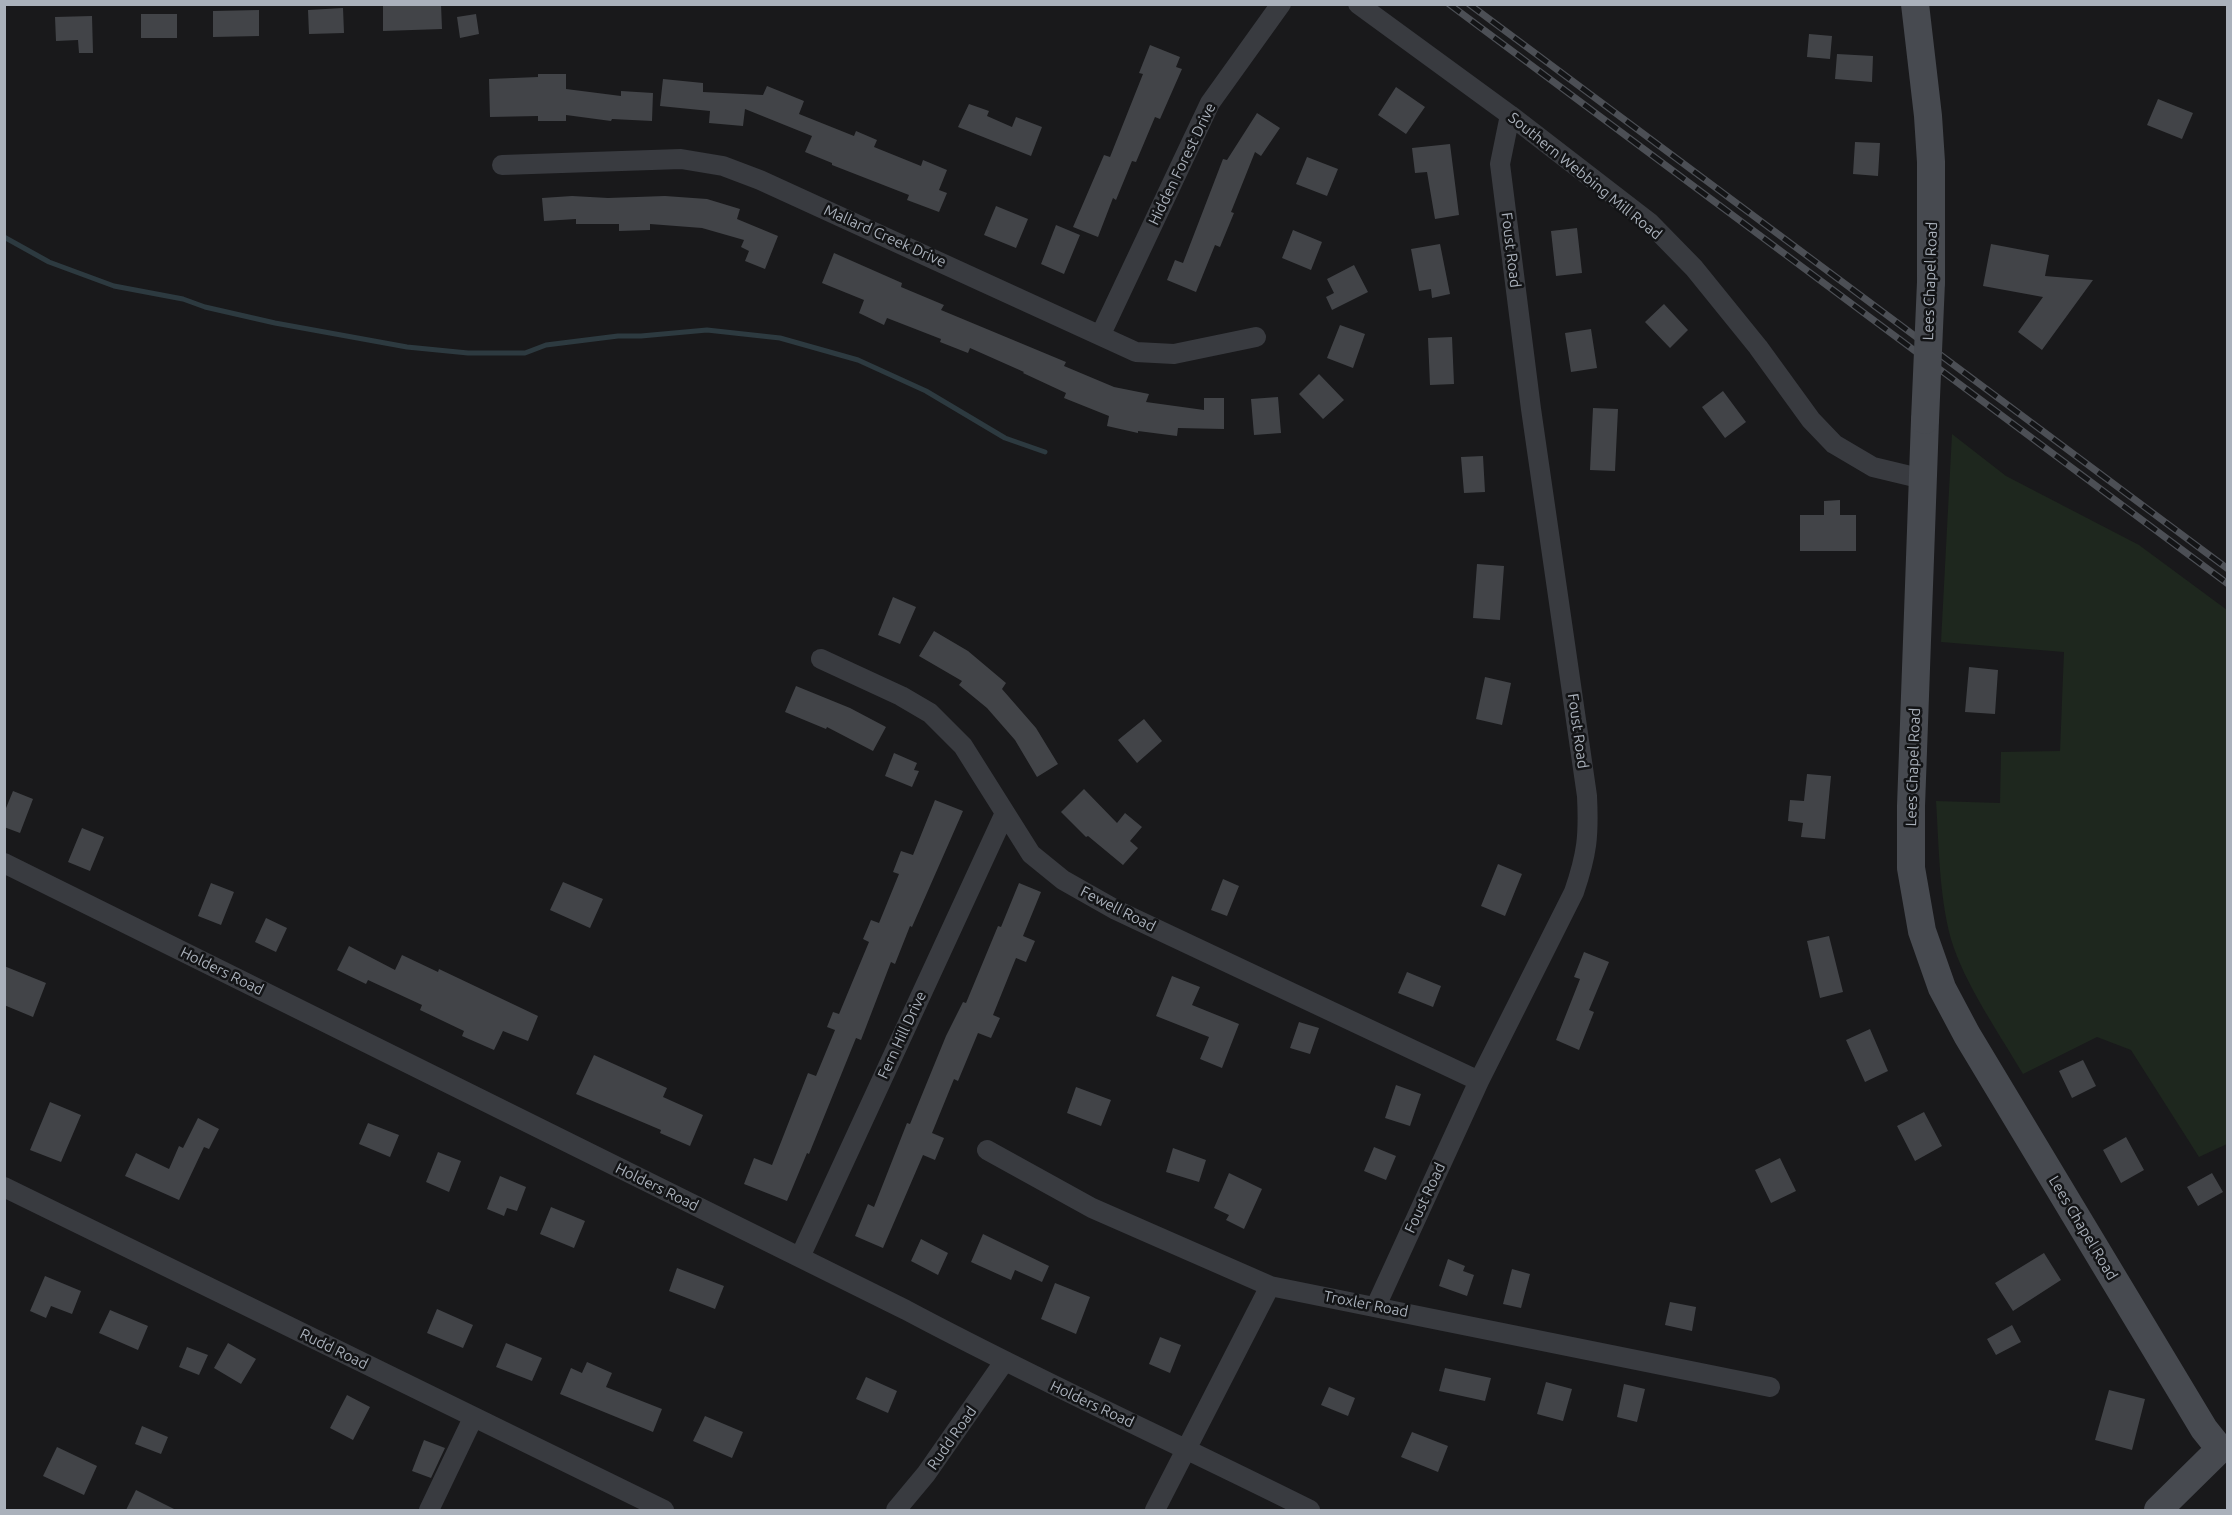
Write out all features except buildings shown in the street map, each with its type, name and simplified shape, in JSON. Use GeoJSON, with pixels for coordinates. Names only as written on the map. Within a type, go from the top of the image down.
{"type":"FeatureCollection","features":[{"type":"Feature","properties":{"kind":"main road","name":"Lees Chapel Road"},"geometry":{"type":"LineString","coordinates":[[1915,4],[1928,116],[1932,222],[1911,806],[1911,868],[1922,931],[1942,988],[1967,1035],[2204,1429],[2220,1449],[2158,1510]]}},
{"type":"Feature","properties":{"kind":"street","name":"Hidden Forest Drive"},"geometry":{"type":"LineString","coordinates":[[1101,334],[1210,103],[1281,4]]}},
{"type":"Feature","properties":{"kind":"street","name":"Southern Webbing Mill Road"},"geometry":{"type":"LineString","coordinates":[[1358,4],[1510,115],[1657,231],[1694,268],[1758,347],[1811,420],[1834,444],[1873,467],[1923,479]]}},
{"type":"Feature","properties":{"kind":"street","name":"Foust Road"},"geometry":{"type":"LineString","coordinates":[[1376,1306],[1479,1081],[1574,892],[1584,863],[1589,833],[1587,796],[1531,410],[1500,164],[1510,115]]}},
{"type":"Feature","properties":{"kind":"street","name":"Mallard Creek Drive"},"geometry":{"type":"LineString","coordinates":[[502,165],[681,159],[723,166],[760,180],[1101,334],[1136,352],[1173,354],[1256,337]]}},
{"type":"Feature","properties":{"kind":"street","name":"Fewell Road"},"geometry":{"type":"LineString","coordinates":[[821,659],[901,696],[930,713],[963,746],[1030,854],[1063,880],[1107,905],[1479,1081]]}},
{"type":"Feature","properties":{"kind":"street","name":"Fern Hill Drive"},"geometry":{"type":"LineString","coordinates":[[800,1257],[1005,813]]}},
{"type":"Feature","properties":{"kind":"street","name":"Holders Road"},"geometry":{"type":"LineString","coordinates":[[4,863],[800,1257],[1004,1362],[1310,1510]]}},
{"type":"Feature","properties":{"kind":"street","name":"Troxler Road"},"geometry":{"type":"LineString","coordinates":[[987,1150],[1092,1208],[1270,1286],[1770,1388]]}},
{"type":"Feature","properties":{"kind":"street","name":"Rudd Road"},"geometry":{"type":"LineString","coordinates":[[4,1187],[664,1510]]}},
{"type":"Feature","properties":{"kind":"street"},"geometry":{"type":"LineString","coordinates":[[1155,1510],[1270,1286]]}},
{"type":"Feature","properties":{"kind":"street","name":"Rudd Road"},"geometry":{"type":"LineString","coordinates":[[896,1510],[926,1474],[1004,1362]]}},
{"type":"Feature","properties":{"kind":"street"},"geometry":{"type":"LineString","coordinates":[[429,1510],[473,1418]]}},
{"type":"Feature","properties":{"kind":"shaded area"},"geometry":{"type":"Polygon","coordinates":[[[1952,434],[2006,476],[2139,545],[2227,610],[2227,1144],[2199,1157],[2131,1050],[2097,1037],[2023,1074],[1973,990],[1951,939],[1942,888],[1936,801],[2000,803],[2001,752],[2060,751],[2064,652],[1941,642],[1952,434]]]}},
{"type":"Feature","properties":{"kind":"waterway"},"geometry":{"type":"LineString","coordinates":[[4,237],[49,262],[114,286],[183,299],[205,307],[275,323],[407,347],[468,353],[525,353],[546,345],[618,336],[707,330],[780,338],[858,360],[926,391],[1005,438],[1045,452]]}},
{"type":"Feature","properties":{"kind":"railway"},"geometry":{"type":"LineString","coordinates":[[1449,4],[2228,584]]}},
{"type":"Feature","properties":{"kind":"railway"},"geometry":{"type":"LineString","coordinates":[[1469,4],[2228,569]]}}]}
